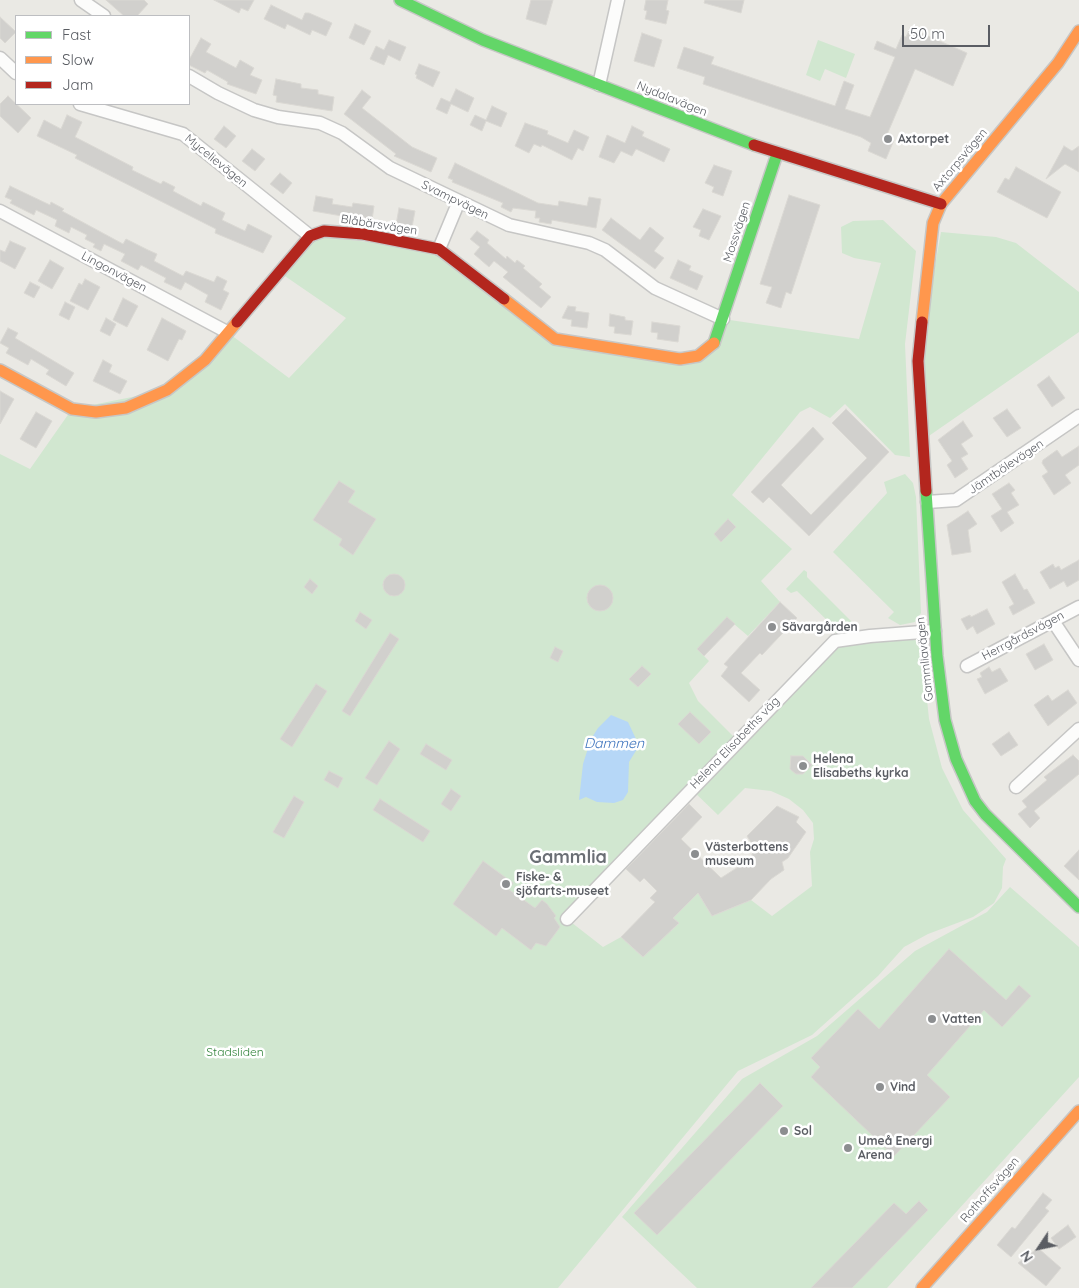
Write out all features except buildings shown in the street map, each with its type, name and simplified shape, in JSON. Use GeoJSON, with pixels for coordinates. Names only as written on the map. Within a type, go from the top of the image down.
{"type":"FeatureCollection","features":[{"type":"Feature","properties":{"kind":"street"},"geometry":{"type":"LineString","coordinates":[[81,0],[103,15]]}},
{"type":"Feature","properties":{"kind":"street","name":"Nydalavägen"},"geometry":{"type":"LineString","coordinates":[[400,0],[483,40],[777,154],[941,204]]}},
{"type":"Feature","properties":{"kind":"street"},"geometry":{"type":"LineString","coordinates":[[599,85],[618,0]]}},
{"type":"Feature","properties":{"kind":"street","name":"Axtorpsvägen"},"geometry":{"type":"LineString","coordinates":[[918,362],[933,223],[941,204],[1058,63],[1079,31]]}},
{"type":"Feature","properties":{"kind":"street"},"geometry":{"type":"LineString","coordinates":[[0,58],[15,72]]}},
{"type":"Feature","properties":{"kind":"street","name":"Svampvägen"},"geometry":{"type":"LineString","coordinates":[[190,77],[218,94],[254,110],[320,123],[342,133],[390,168],[509,225],[589,243],[605,250],[656,288],[724,319]]}},
{"type":"Feature","properties":{"kind":"street","name":"Mycelievägen"},"geometry":{"type":"LineString","coordinates":[[83,105],[183,134],[310,236]]}},
{"type":"Feature","properties":{"kind":"street","name":"Mossvägen"},"geometry":{"type":"LineString","coordinates":[[724,319],[777,154]]}},
{"type":"Feature","properties":{"kind":"street"},"geometry":{"type":"LineString","coordinates":[[439,249],[459,201]]}},
{"type":"Feature","properties":{"kind":"street","name":"Lingonvägen"},"geometry":{"type":"LineString","coordinates":[[0,211],[227,332]]}},
{"type":"Feature","properties":{"kind":"street","name":"Blåbärsvägen"},"geometry":{"type":"LineString","coordinates":[[310,236],[324,231],[363,234],[439,249],[555,339],[680,359],[698,356],[713,344],[724,319]]}},
{"type":"Feature","properties":{"kind":"street"},"geometry":{"type":"LineString","coordinates":[[0,370],[72,409],[96,412],[126,408],[167,390],[205,360],[310,236]]}},
{"type":"Feature","properties":{"kind":"street","name":"Gammliavägen"},"geometry":{"type":"LineString","coordinates":[[918,362],[935,630],[945,720],[960,773],[985,814],[1079,907]]}},
{"type":"Feature","properties":{"kind":"street","name":"Jämtbölevägen"},"geometry":{"type":"LineString","coordinates":[[927,502],[956,500],[1079,416]]}},
{"type":"Feature","properties":{"kind":"street","name":"Herrgårdsvägen"},"geometry":{"type":"LineString","coordinates":[[968,666],[1079,607]]}},
{"type":"Feature","properties":{"kind":"street"},"geometry":{"type":"LineString","coordinates":[[1053,621],[1079,660]]}},
{"type":"Feature","properties":{"kind":"street","name":"Helena Elisabeths väg"},"geometry":{"type":"LineString","coordinates":[[567,919],[834,641],[935,630]]}},
{"type":"Feature","properties":{"kind":"street"},"geometry":{"type":"LineString","coordinates":[[1016,787],[1079,729]]}},
{"type":"Feature","properties":{"kind":"street","name":"Rothoffsvägen"},"geometry":{"type":"LineString","coordinates":[[922,1288],[1079,1111]]}},
{"type":"Feature","properties":{"kind":"green space"},"geometry":{"type":"Polygon","coordinates":[[[818,40],[855,54],[846,78],[825,69],[820,81],[806,75],[818,40]]]}},
{"type":"Feature","properties":{"kind":"green space","name":"Stadsliden"},"geometry":{"type":"Polygon","coordinates":[[[883,220],[916,251],[905,344],[910,457],[895,455],[845,404],[830,418],[810,407],[800,412],[732,495],[792,549],[761,581],[780,602],[748,636],[734,624],[704,656],[709,661],[689,683],[698,701],[738,741],[842,639],[834,631],[835,628],[797,591],[791,593],[786,589],[804,570],[807,572],[807,577],[866,636],[920,632],[929,719],[942,768],[963,810],[1006,859],[1003,867],[1002,888],[994,903],[973,917],[928,934],[904,947],[878,976],[812,1035],[738,1071],[558,1288],[0,1288],[0,454],[30,469],[72,409],[167,390],[227,332],[289,378],[346,318],[279,272],[310,236],[439,249],[555,339],[698,356],[723,319],[859,339],[881,263],[854,258],[842,253],[841,227],[853,221],[883,220]],[[745,788],[718,815],[691,789],[567,919],[603,947],[621,937],[643,957],[669,930],[671,931],[679,923],[673,918],[698,893],[712,916],[751,900],[772,916],[812,886],[810,852],[814,839],[813,823],[803,810],[789,799],[771,791],[745,788]]]}},
{"type":"Feature","properties":{"kind":"green space"},"geometry":{"type":"Polygon","coordinates":[[[941,232],[996,237],[1016,243],[1079,292],[1079,332],[923,440],[918,361],[941,232]]]}},
{"type":"Feature","properties":{"kind":"green space"},"geometry":{"type":"Polygon","coordinates":[[[905,474],[913,483],[916,497],[921,613],[915,622],[900,625],[888,618],[894,612],[833,552],[887,493],[884,482],[905,474]]]}},
{"type":"Feature","properties":{"kind":"green space","name":"Umeå Energi Arena"},"geometry":{"type":"Polygon","coordinates":[[[1010,887],[1079,947],[1079,1077],[887,1288],[697,1288],[622,1217],[742,1079],[817,1036],[915,951],[987,912],[1010,887]]]}},
{"type":"Feature","properties":{"kind":"water","name":"Dammen"},"geometry":{"type":"Polygon","coordinates":[[[611,715],[628,722],[636,739],[637,749],[629,762],[628,792],[623,800],[614,803],[597,802],[586,797],[579,800],[583,764],[591,739],[598,728],[611,715]]]}},
{"type":"Feature","properties":{"kind":"traffic: fast"},"geometry":{"type":"LineString","coordinates":[[400,0],[483,40],[754,145]]}},
{"type":"Feature","properties":{"kind":"traffic: fast"},"geometry":{"type":"LineString","coordinates":[[714,343],[777,154]]}},
{"type":"Feature","properties":{"kind":"traffic: fast"},"geometry":{"type":"LineString","coordinates":[[926,491],[937,656],[945,720],[956,759],[975,801],[985,814],[1079,907]]}},
{"type":"Feature","properties":{"kind":"traffic: slow"},"geometry":{"type":"LineString","coordinates":[[922,322],[933,223],[941,204],[1058,63],[1079,31]]}},
{"type":"Feature","properties":{"kind":"traffic: slow"},"geometry":{"type":"LineString","coordinates":[[504,299],[555,339],[680,359],[698,356],[714,343]]}},
{"type":"Feature","properties":{"kind":"traffic: slow"},"geometry":{"type":"LineString","coordinates":[[0,370],[72,409],[96,412],[126,408],[167,390],[205,360],[237,322]]}},
{"type":"Feature","properties":{"kind":"traffic: slow"},"geometry":{"type":"LineString","coordinates":[[922,1288],[1079,1111]]}},
{"type":"Feature","properties":{"kind":"traffic: jam"},"geometry":{"type":"LineString","coordinates":[[754,145],[941,204]]}},
{"type":"Feature","properties":{"kind":"traffic: jam"},"geometry":{"type":"LineString","coordinates":[[237,322],[310,236],[324,231],[363,234],[439,249],[504,299]]}},
{"type":"Feature","properties":{"kind":"traffic: jam"},"geometry":{"type":"LineString","coordinates":[[922,322],[918,361],[926,491]]}},
{"type":"Feature","properties":{"kind":"place","name":"Axtorpet"},"geometry":{"type":"Point","coordinates":[888,139]}},
{"type":"Feature","properties":{"kind":"place","name":"Sävargården"},"geometry":{"type":"Point","coordinates":[772,627]}},
{"type":"Feature","properties":{"kind":"place","name":"Helena Elisabeths kyrka"},"geometry":{"type":"Point","coordinates":[803,766]}},
{"type":"Feature","properties":{"kind":"place","name":"Västerbottens museum"},"geometry":{"type":"Point","coordinates":[695,854]}},
{"type":"Feature","properties":{"kind":"place","name":"Fiske- & sjöfarts-museet"},"geometry":{"type":"Point","coordinates":[506,884]}},
{"type":"Feature","properties":{"kind":"place","name":"Vatten"},"geometry":{"type":"Point","coordinates":[932,1019]}},
{"type":"Feature","properties":{"kind":"place","name":"Vind"},"geometry":{"type":"Point","coordinates":[880,1087]}},
{"type":"Feature","properties":{"kind":"place","name":"Sol"},"geometry":{"type":"Point","coordinates":[784,1131]}},
{"type":"Feature","properties":{"kind":"place","name":"Umeå Energi Arena"},"geometry":{"type":"Point","coordinates":[848,1148]}},
{"type":"Feature","properties":{"kind":"district","name":"Gammlia"},"geometry":{"type":"Point","coordinates":[568,858]}}]}
